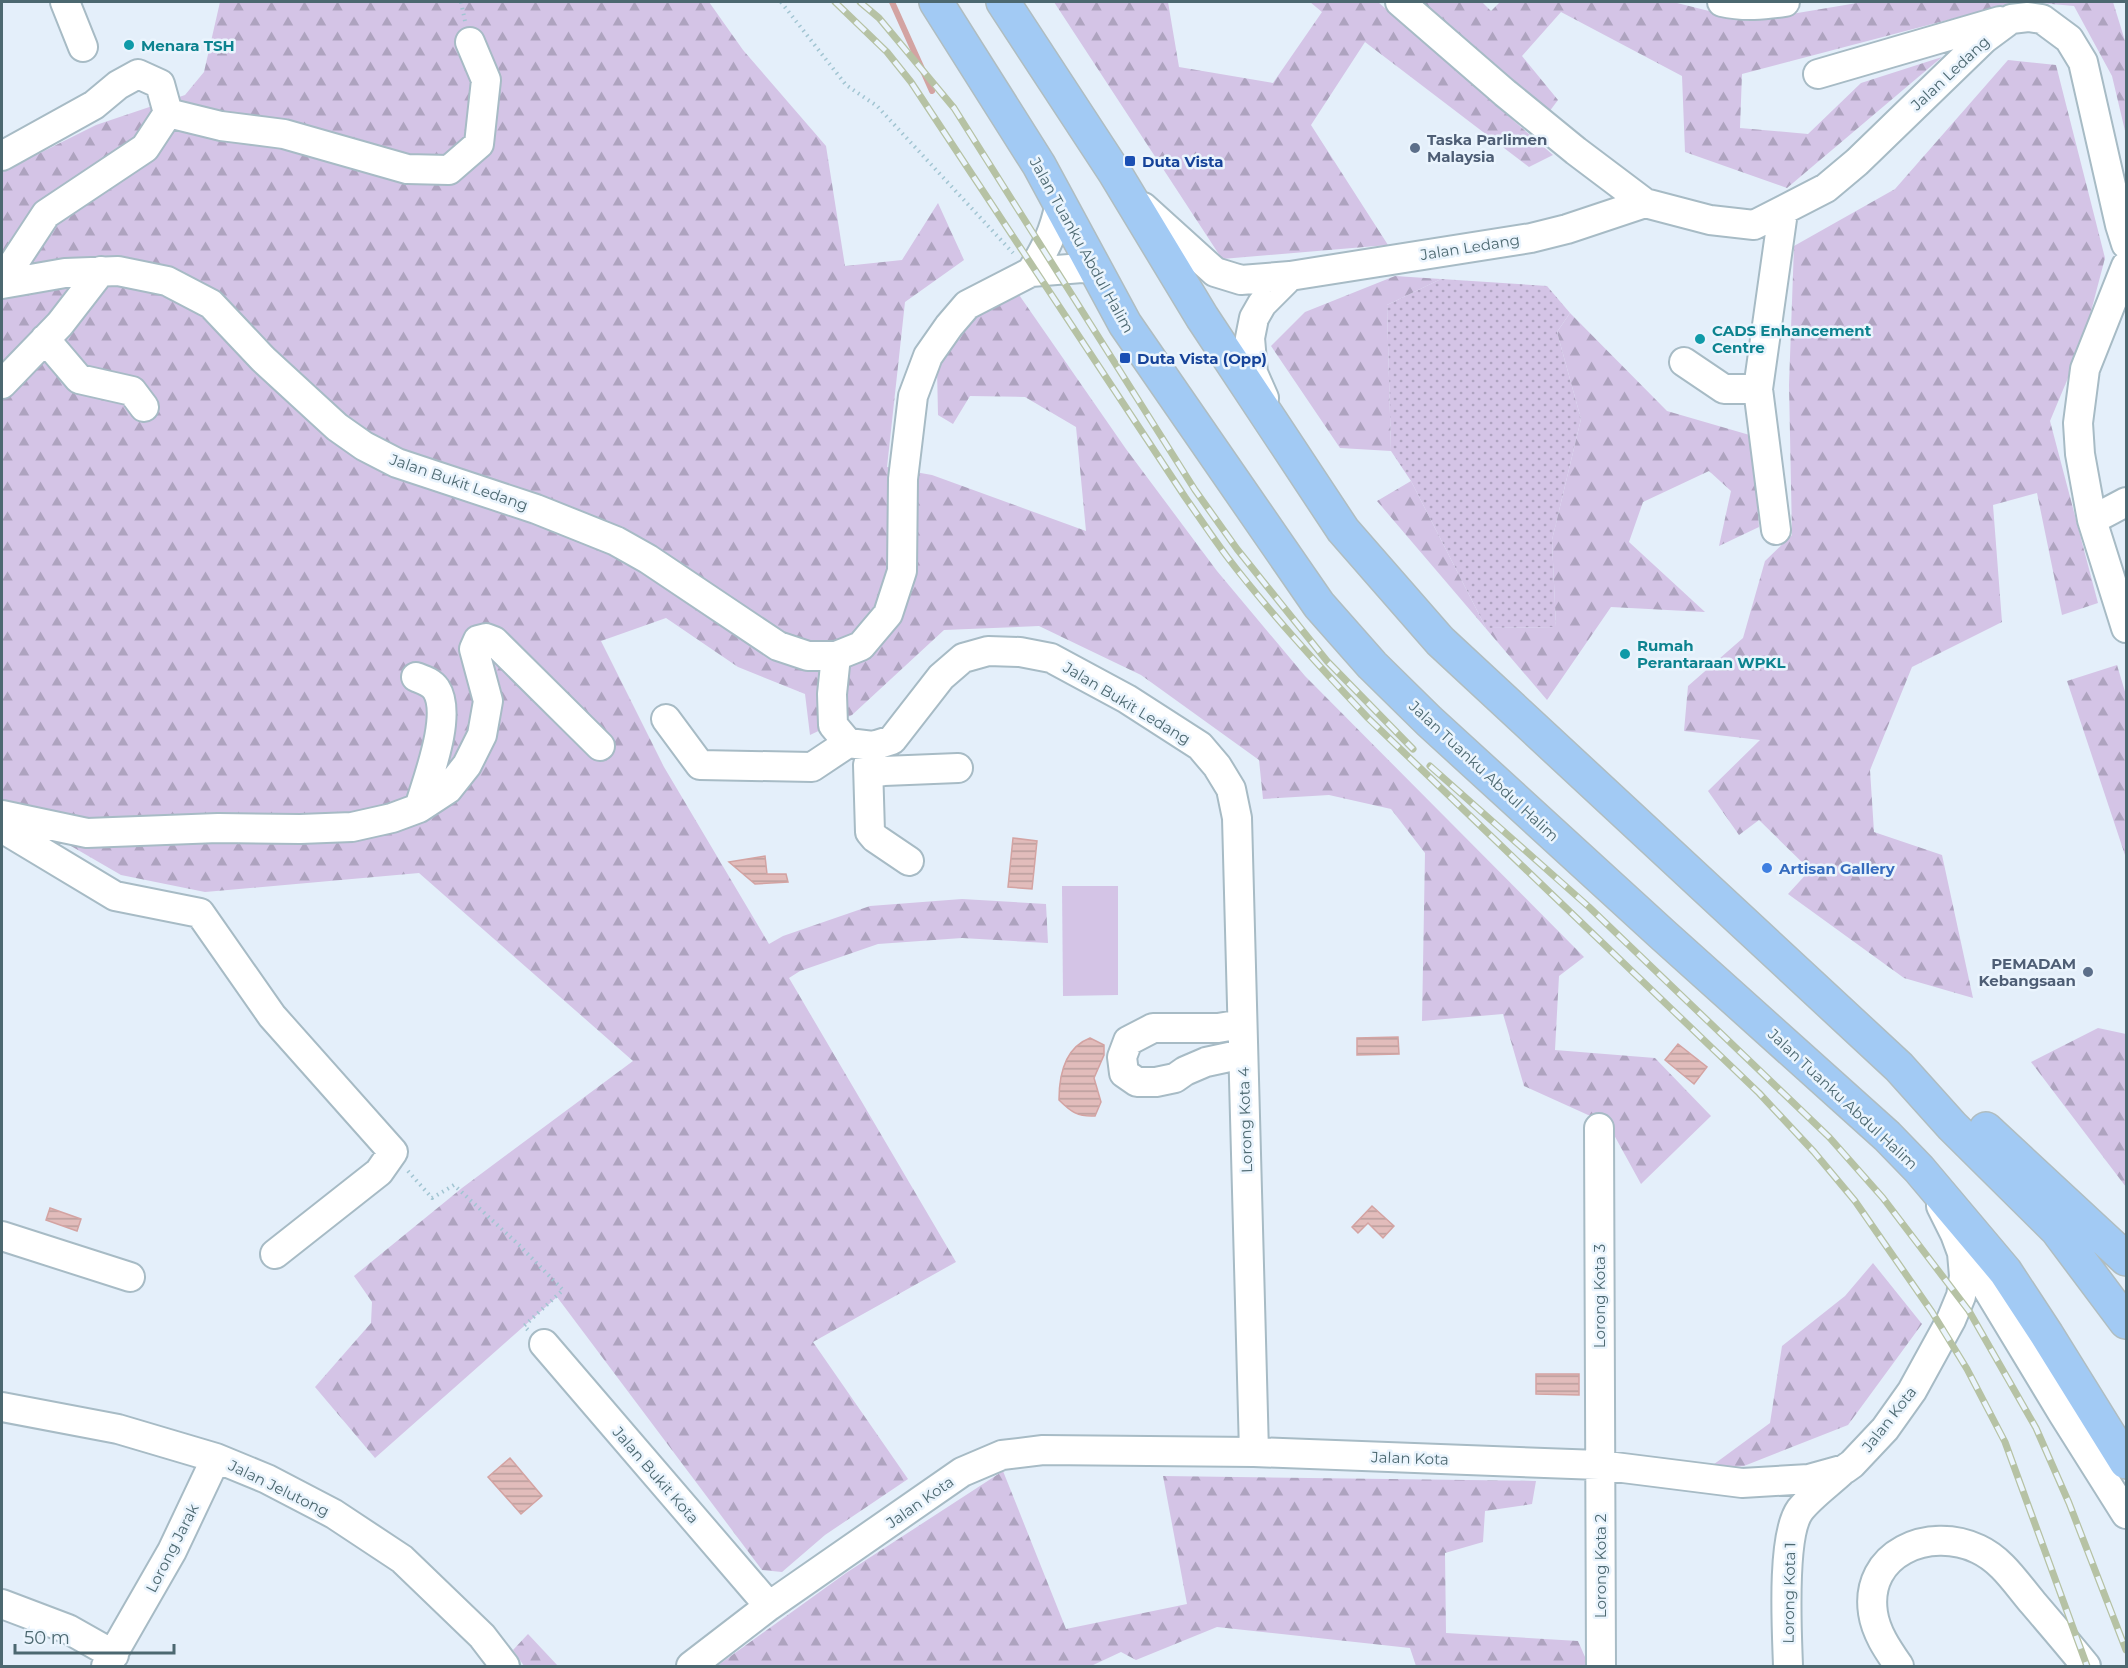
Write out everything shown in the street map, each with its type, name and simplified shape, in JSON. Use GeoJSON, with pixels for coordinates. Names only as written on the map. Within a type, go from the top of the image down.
{"type":"FeatureCollection","features":[{"type":"Feature","properties":{"kind":"main road","name":"Jalan Tuanku Abdul Halim"},"geometry":{"type":"LineString","coordinates":[[936,2],[1039,165],[1125,324],[1319,605],[1372,665],[1446,736],[1887,1136],[1919,1169],[2005,1271],[2127,1462]]}},
{"type":"Feature","properties":{"kind":"main road"},"geometry":{"type":"LineString","coordinates":[[1004,2],[1115,173],[1202,317],[1343,530],[1440,641],[1899,1067],[1952,1126],[2057,1230],[2127,1293]]}},
{"type":"Feature","properties":{"kind":"main road"},"geometry":{"type":"LineString","coordinates":[[1899,1067],[1985,1129],[2127,1259]]}},
{"type":"Feature","properties":{"kind":"main road"},"geometry":{"type":"LineString","coordinates":[[2057,1230],[2127,1322]]}},
{"type":"Feature","properties":{"kind":"street"},"geometry":{"type":"LineString","coordinates":[[65,2],[83,47]]}},
{"type":"Feature","properties":{"kind":"street","name":"Jalan Ledang"},"geometry":{"type":"LineString","coordinates":[[1400,2],[1532,115],[1645,203],[1710,220],[1754,225],[1826,188],[1857,162],[1984,39],[2011,19]]}},
{"type":"Feature","properties":{"kind":"street"},"geometry":{"type":"LineString","coordinates":[[1722,2],[1760,6],[1785,2]]}},
{"type":"Feature","properties":{"kind":"street"},"geometry":{"type":"LineString","coordinates":[[1818,74],[2011,19],[2028,17],[2042,19],[2069,39],[2083,62],[2120,225],[2127,244]]}},
{"type":"Feature","properties":{"kind":"street"},"geometry":{"type":"LineString","coordinates":[[2,156],[94,105],[118,85],[134,67],[160,84],[168,113],[221,126],[284,134],[407,169],[449,170],[479,144],[486,80],[470,42]]}},
{"type":"Feature","properties":{"kind":"street","name":"Jalan Bukit Ledang"},"geometry":{"type":"LineString","coordinates":[[2,282],[46,214],[145,148],[168,113]]}},
{"type":"Feature","properties":{"kind":"street","name":"Jalan Ledang"},"geometry":{"type":"LineString","coordinates":[[1115,173],[1149,214],[1215,272],[1241,280],[1290,276],[1531,238],[1568,229],[1645,203]]}},
{"type":"Feature","properties":{"kind":"street","name":"Jalan Bukit Ledang"},"geometry":{"type":"LineString","coordinates":[[1031,272],[1048,246],[1060,203]]}},
{"type":"Feature","properties":{"kind":"street"},"geometry":{"type":"LineString","coordinates":[[1776,530],[1758,389],[1783,212]]}},
{"type":"Feature","properties":{"kind":"street"},"geometry":{"type":"LineString","coordinates":[[2127,266],[2085,369],[2078,423],[2080,454],[2092,520],[2127,628]]}},
{"type":"Feature","properties":{"kind":"street","name":"Jalan Bukit Ledang"},"geometry":{"type":"LineString","coordinates":[[2,282],[65,273],[101,271],[118,271],[167,281],[211,304],[280,374],[337,427],[364,446],[397,463],[536,509],[616,541],[648,559],[778,646],[808,656],[836,656],[861,646],[888,614],[902,571],[903,479],[913,396],[928,356],[967,305],[1031,272],[1095,269]]}},
{"type":"Feature","properties":{"kind":"street"},"geometry":{"type":"LineString","coordinates":[[2,384],[60,324],[101,271]]}},
{"type":"Feature","properties":{"kind":"street"},"geometry":{"type":"LineString","coordinates":[[1290,276],[1262,304],[1254,318],[1250,338],[1253,373],[1290,451]]}},
{"type":"Feature","properties":{"kind":"street"},"geometry":{"type":"LineString","coordinates":[[45,339],[79,379],[132,391],[144,407]]}},
{"type":"Feature","properties":{"kind":"street"},"geometry":{"type":"LineString","coordinates":[[1684,362],[1724,389],[1758,389]]}},
{"type":"Feature","properties":{"kind":"street"},"geometry":{"type":"LineString","coordinates":[[2092,520],[2127,502]]}},
{"type":"Feature","properties":{"kind":"street"},"geometry":{"type":"LineString","coordinates":[[2,815],[87,833],[218,828],[300,829],[352,826],[392,818],[419,808],[448,789],[467,765],[482,735],[488,701],[474,649],[478,640],[486,638],[494,640],[600,746]]}},
{"type":"Feature","properties":{"kind":"street","name":"Jalan Bukit Ledang"},"geometry":{"type":"LineString","coordinates":[[666,718],[700,765],[812,767],[863,754],[892,740],[941,677],[963,658],[988,651],[1020,652],[1051,658],[1127,699],[1200,746],[1217,766],[1231,789]]}},
{"type":"Feature","properties":{"kind":"street"},"geometry":{"type":"LineString","coordinates":[[836,656],[832,694],[833,725],[863,754],[958,768]]}},
{"type":"Feature","properties":{"kind":"street"},"geometry":{"type":"LineString","coordinates":[[416,677],[428,681],[436,689],[442,716],[439,736],[419,808]]}},
{"type":"Feature","properties":{"kind":"street"},"geometry":{"type":"LineString","coordinates":[[863,754],[872,836],[909,861]]}},
{"type":"Feature","properties":{"kind":"street","name":"Lorong Kota 4"},"geometry":{"type":"LineString","coordinates":[[1231,789],[1237,818],[1254,1452]]}},
{"type":"Feature","properties":{"kind":"street"},"geometry":{"type":"LineString","coordinates":[[2,828],[116,896],[200,913],[272,1016],[393,1152],[379,1172],[274,1254]]}},
{"type":"Feature","properties":{"kind":"street"},"geometry":{"type":"LineString","coordinates":[[1242,1024],[1218,1028],[1153,1028],[1128,1041],[1122,1057],[1124,1073],[1137,1082],[1156,1082],[1175,1078],[1192,1067],[1206,1062],[1243,1054]]}},
{"type":"Feature","properties":{"kind":"street"},"geometry":{"type":"LineString","coordinates":[[1188,1028],[1192,1067]]}},
{"type":"Feature","properties":{"kind":"street","name":"Lorong Kota 3"},"geometry":{"type":"LineString","coordinates":[[1599,1128],[1599,1465]]}},
{"type":"Feature","properties":{"kind":"street","name":"Jalan Kota"},"geometry":{"type":"LineString","coordinates":[[692,1666],[769,1606],[962,1472],[1002,1455],[1043,1450],[1254,1452],[1599,1465],[1742,1483],[1809,1479],[1845,1469],[1885,1429],[1912,1391],[1951,1320],[1961,1296],[1964,1276],[1962,1253],[1945,1213],[1919,1169]]}},
{"type":"Feature","properties":{"kind":"street"},"geometry":{"type":"LineString","coordinates":[[2,1236],[130,1277]]}},
{"type":"Feature","properties":{"kind":"street"},"geometry":{"type":"LineString","coordinates":[[1962,1253],[1985,1285],[2127,1514]]}},
{"type":"Feature","properties":{"kind":"street","name":"Jalan Bukit Kota"},"geometry":{"type":"LineString","coordinates":[[544,1344],[769,1606]]}},
{"type":"Feature","properties":{"kind":"street","name":"Jalan Jelutong"},"geometry":{"type":"LineString","coordinates":[[2,1407],[118,1428],[216,1458],[267,1479],[334,1514],[402,1559],[482,1636],[505,1666]]}},
{"type":"Feature","properties":{"kind":"street","name":"Lorong Jarak"},"geometry":{"type":"LineString","coordinates":[[110,1661],[172,1551],[216,1458]]}},
{"type":"Feature","properties":{"kind":"street","name":"Lorong Kota 2"},"geometry":{"type":"LineString","coordinates":[[1599,1465],[1601,1666]]}},
{"type":"Feature","properties":{"kind":"street","name":"Lorong Kota 1"},"geometry":{"type":"LineString","coordinates":[[1788,1666],[1786,1609],[1790,1533],[1800,1511],[1845,1469]]}},
{"type":"Feature","properties":{"kind":"street"},"geometry":{"type":"LineString","coordinates":[[1899,1666],[1879,1634],[1873,1612],[1873,1591],[1879,1573],[1891,1557],[1913,1545],[1935,1541],[1957,1542],[1977,1549],[1999,1562],[2086,1666]]}},
{"type":"Feature","properties":{"kind":"street"},"geometry":{"type":"LineString","coordinates":[[2,1604],[68,1629],[110,1661]]}},
{"type":"Feature","properties":{"kind":"path"},"geometry":{"type":"LineString","coordinates":[[781,2],[846,85],[877,106],[1031,272]]}},
{"type":"Feature","properties":{"kind":"path"},"geometry":{"type":"LineString","coordinates":[[393,1152],[432,1198],[454,1185],[519,1245],[563,1290],[524,1326],[544,1344]]}},
{"type":"Feature","properties":{"kind":"green space"},"geometry":{"type":"Polygon","coordinates":[[[220,2],[709,2],[743,50],[826,146],[845,266],[902,260],[938,203],[964,260],[905,302],[887,467],[932,475],[1086,531],[1076,427],[1025,397],[970,396],[953,424],[938,415],[937,368],[961,325],[1015,289],[1126,449],[1217,571],[1305,676],[1584,957],[1559,976],[1555,1050],[1655,1058],[1711,1116],[1641,1184],[1608,1124],[1524,1086],[1503,1014],[1422,1021],[1425,853],[1391,809],[1329,795],[1263,799],[1259,760],[1141,675],[1039,626],[944,630],[852,715],[810,735],[805,694],[738,667],[666,618],[601,641],[664,767],[769,944],[783,936],[870,906],[962,899],[1046,904],[1048,943],[962,938],[878,944],[800,971],[789,978],[956,1262],[813,1342],[908,1479],[825,1535],[782,1572],[762,1570],[557,1297],[375,1458],[315,1387],[371,1323],[372,1302],[354,1276],[462,1188],[633,1061],[419,873],[205,892],[121,875],[2,806],[2,172],[96,125],[185,95],[204,72],[220,2]]]}},
{"type":"Feature","properties":{"kind":"green space"},"geometry":{"type":"Polygon","coordinates":[[[1054,2],[1168,2],[1179,67],[1273,83],[1322,12],[1310,2],[1378,2],[1553,155],[1529,167],[1365,42],[1311,125],[1388,245],[1222,259],[1054,2]]]}},
{"type":"Feature","properties":{"kind":"green space"},"geometry":{"type":"Polygon","coordinates":[[[1421,2],[1482,2],[1491,11],[1500,2],[1673,2],[1749,21],[1863,2],[2016,2],[1742,74],[1740,128],[1808,134],[1861,83],[1942,57],[1787,188],[1685,152],[1682,76],[1561,12],[1522,56],[1558,100],[1546,116],[1421,2]]]}},
{"type":"Feature","properties":{"kind":"green space"},"geometry":{"type":"Polygon","coordinates":[[[2029,2],[2113,2],[2126,44],[2126,135],[2112,76],[2074,6],[2029,2]]]}},
{"type":"Feature","properties":{"kind":"green space"},"geometry":{"type":"Polygon","coordinates":[[[2008,60],[2056,65],[2105,258],[2083,342],[2050,421],[2098,603],[2062,615],[2037,493],[1993,505],[2002,622],[1912,667],[1870,770],[1874,832],[1942,855],[1973,998],[1904,978],[1788,894],[1810,870],[1759,820],[1739,835],[1708,791],[1760,740],[1684,731],[1688,686],[1743,638],[1765,561],[1792,535],[1789,385],[1794,246],[1895,189],[2008,60]]]}},
{"type":"Feature","properties":{"kind":"green space"},"geometry":{"type":"Polygon","coordinates":[[[1395,276],[1441,279],[1387,305],[1391,451],[1340,448],[1271,346],[1305,312],[1395,276]]]}},
{"type":"Feature","properties":{"kind":"green space"},"geometry":{"type":"Polygon","coordinates":[[[1441,279],[1547,286],[1570,313],[1557,332],[1581,419],[1552,540],[1556,627],[1486,628],[1411,481],[1391,451],[1387,305],[1441,279]]]}},
{"type":"Feature","properties":{"kind":"green space"},"geometry":{"type":"Polygon","coordinates":[[[1570,313],[1667,411],[1753,436],[1759,527],[1719,546],[1731,491],[1709,471],[1643,502],[1629,542],[1705,612],[1611,607],[1547,700],[1377,501],[1411,481],[1486,628],[1556,627],[1552,540],[1581,419],[1557,332],[1570,313]]]}},
{"type":"Feature","properties":{"kind":"green space"},"geometry":{"type":"Polygon","coordinates":[[[2117,665],[2126,695],[2126,858],[2067,681],[2117,665]]]}},
{"type":"Feature","properties":{"kind":"green space"},"geometry":{"type":"Polygon","coordinates":[[[1062,886],[1118,886],[1118,995],[1063,996],[1062,886]]]}},
{"type":"Feature","properties":{"kind":"green space"},"geometry":{"type":"Polygon","coordinates":[[[2098,1028],[2126,1034],[2126,1187],[2031,1062],[2098,1028]]]}},
{"type":"Feature","properties":{"kind":"green space"},"geometry":{"type":"Polygon","coordinates":[[[1873,1263],[1922,1324],[1848,1425],[1744,1466],[1706,1470],[1770,1423],[1782,1346],[1845,1296],[1873,1263]]]}},
{"type":"Feature","properties":{"kind":"green space"},"geometry":{"type":"Polygon","coordinates":[[[1003,1471],[1066,1629],[1187,1604],[1163,1476],[1536,1481],[1532,1504],[1485,1511],[1483,1542],[1445,1553],[1446,1633],[1578,1641],[1589,1666],[1416,1666],[1410,1648],[1217,1627],[1136,1660],[1121,1652],[1091,1666],[717,1666],[846,1573],[1003,1471]]]}},
{"type":"Feature","properties":{"kind":"green space"},"geometry":{"type":"Polygon","coordinates":[[[528,1634],[558,1666],[524,1666],[513,1650],[528,1634]]]}},
{"type":"Feature","properties":{"kind":"shaded area"},"geometry":{"type":"Polygon","coordinates":[[[1013,838],[1037,841],[1032,889],[1008,887],[1013,838]]]}},
{"type":"Feature","properties":{"kind":"shaded area"},"geometry":{"type":"Polygon","coordinates":[[[765,856],[767,874],[786,874],[788,882],[755,884],[729,862],[765,856]]]}},
{"type":"Feature","properties":{"kind":"shaded area"},"geometry":{"type":"Polygon","coordinates":[[[1398,1037],[1399,1054],[1357,1055],[1357,1038],[1398,1037]]]}},
{"type":"Feature","properties":{"kind":"shaded area"},"geometry":{"type":"Polygon","coordinates":[[[1090,1038],[1104,1045],[1104,1055],[1094,1078],[1101,1102],[1095,1116],[1084,1116],[1067,1108],[1059,1100],[1060,1081],[1069,1055],[1074,1048],[1090,1038]]]}},
{"type":"Feature","properties":{"kind":"shaded area"},"geometry":{"type":"Polygon","coordinates":[[[1678,1044],[1707,1067],[1694,1084],[1665,1060],[1678,1044]]]}},
{"type":"Feature","properties":{"kind":"shaded area"},"geometry":{"type":"Polygon","coordinates":[[[1372,1206],[1394,1226],[1383,1238],[1368,1223],[1358,1233],[1352,1227],[1372,1206]]]}},
{"type":"Feature","properties":{"kind":"shaded area"},"geometry":{"type":"Polygon","coordinates":[[[50,1208],[81,1219],[77,1231],[46,1220],[50,1208]]]}},
{"type":"Feature","properties":{"kind":"shaded area"},"geometry":{"type":"Polygon","coordinates":[[[1536,1374],[1579,1374],[1579,1395],[1536,1394],[1536,1374]]]}},
{"type":"Feature","properties":{"kind":"shaded area"},"geometry":{"type":"Polygon","coordinates":[[[510,1458],[542,1496],[521,1514],[488,1477],[510,1458]]]}},
{"type":"Feature","properties":{"kind":"waterway"},"geometry":{"type":"LineString","coordinates":[[892,2],[932,91]]}},
{"type":"Feature","properties":{"kind":"railway"},"geometry":{"type":"LineString","coordinates":[[835,2],[887,52],[911,82],[1185,497],[1228,558],[1278,620],[1368,718],[1759,1093],[1814,1152],[1855,1201],[1932,1312],[1967,1369],[2005,1442],[2087,1666]]}},
{"type":"Feature","properties":{"kind":"railway"},"geometry":{"type":"LineString","coordinates":[[860,2],[879,18],[954,108],[1195,490],[1237,549],[1327,661],[1413,749]]}},
{"type":"Feature","properties":{"kind":"railway"},"geometry":{"type":"LineString","coordinates":[[1430,766],[1589,907],[1829,1137],[1883,1198],[1969,1311],[2036,1428],[2069,1503],[2126,1650]]}},
{"type":"Feature","properties":{"kind":"place","name":"Menara TSH"},"geometry":{"type":"Point","coordinates":[129,45]}},
{"type":"Feature","properties":{"kind":"place","name":"Taska Parlimen Malaysia"},"geometry":{"type":"Point","coordinates":[1415,148]}},
{"type":"Feature","properties":{"kind":"place","name":"Duta Vista"},"geometry":{"type":"Point","coordinates":[1130,161]}},
{"type":"Feature","properties":{"kind":"place","name":"CADS Enhancement Centre"},"geometry":{"type":"Point","coordinates":[1700,339]}},
{"type":"Feature","properties":{"kind":"place","name":"Duta Vista (Opp)"},"geometry":{"type":"Point","coordinates":[1125,358]}},
{"type":"Feature","properties":{"kind":"place","name":"Rumah Perantaraan WPKL"},"geometry":{"type":"Point","coordinates":[1625,654]}},
{"type":"Feature","properties":{"kind":"place","name":"Artisan Gallery"},"geometry":{"type":"Point","coordinates":[1767,868]}},
{"type":"Feature","properties":{"kind":"place","name":"PEMADAM Kebangsaan"},"geometry":{"type":"Point","coordinates":[2088,972]}}]}
